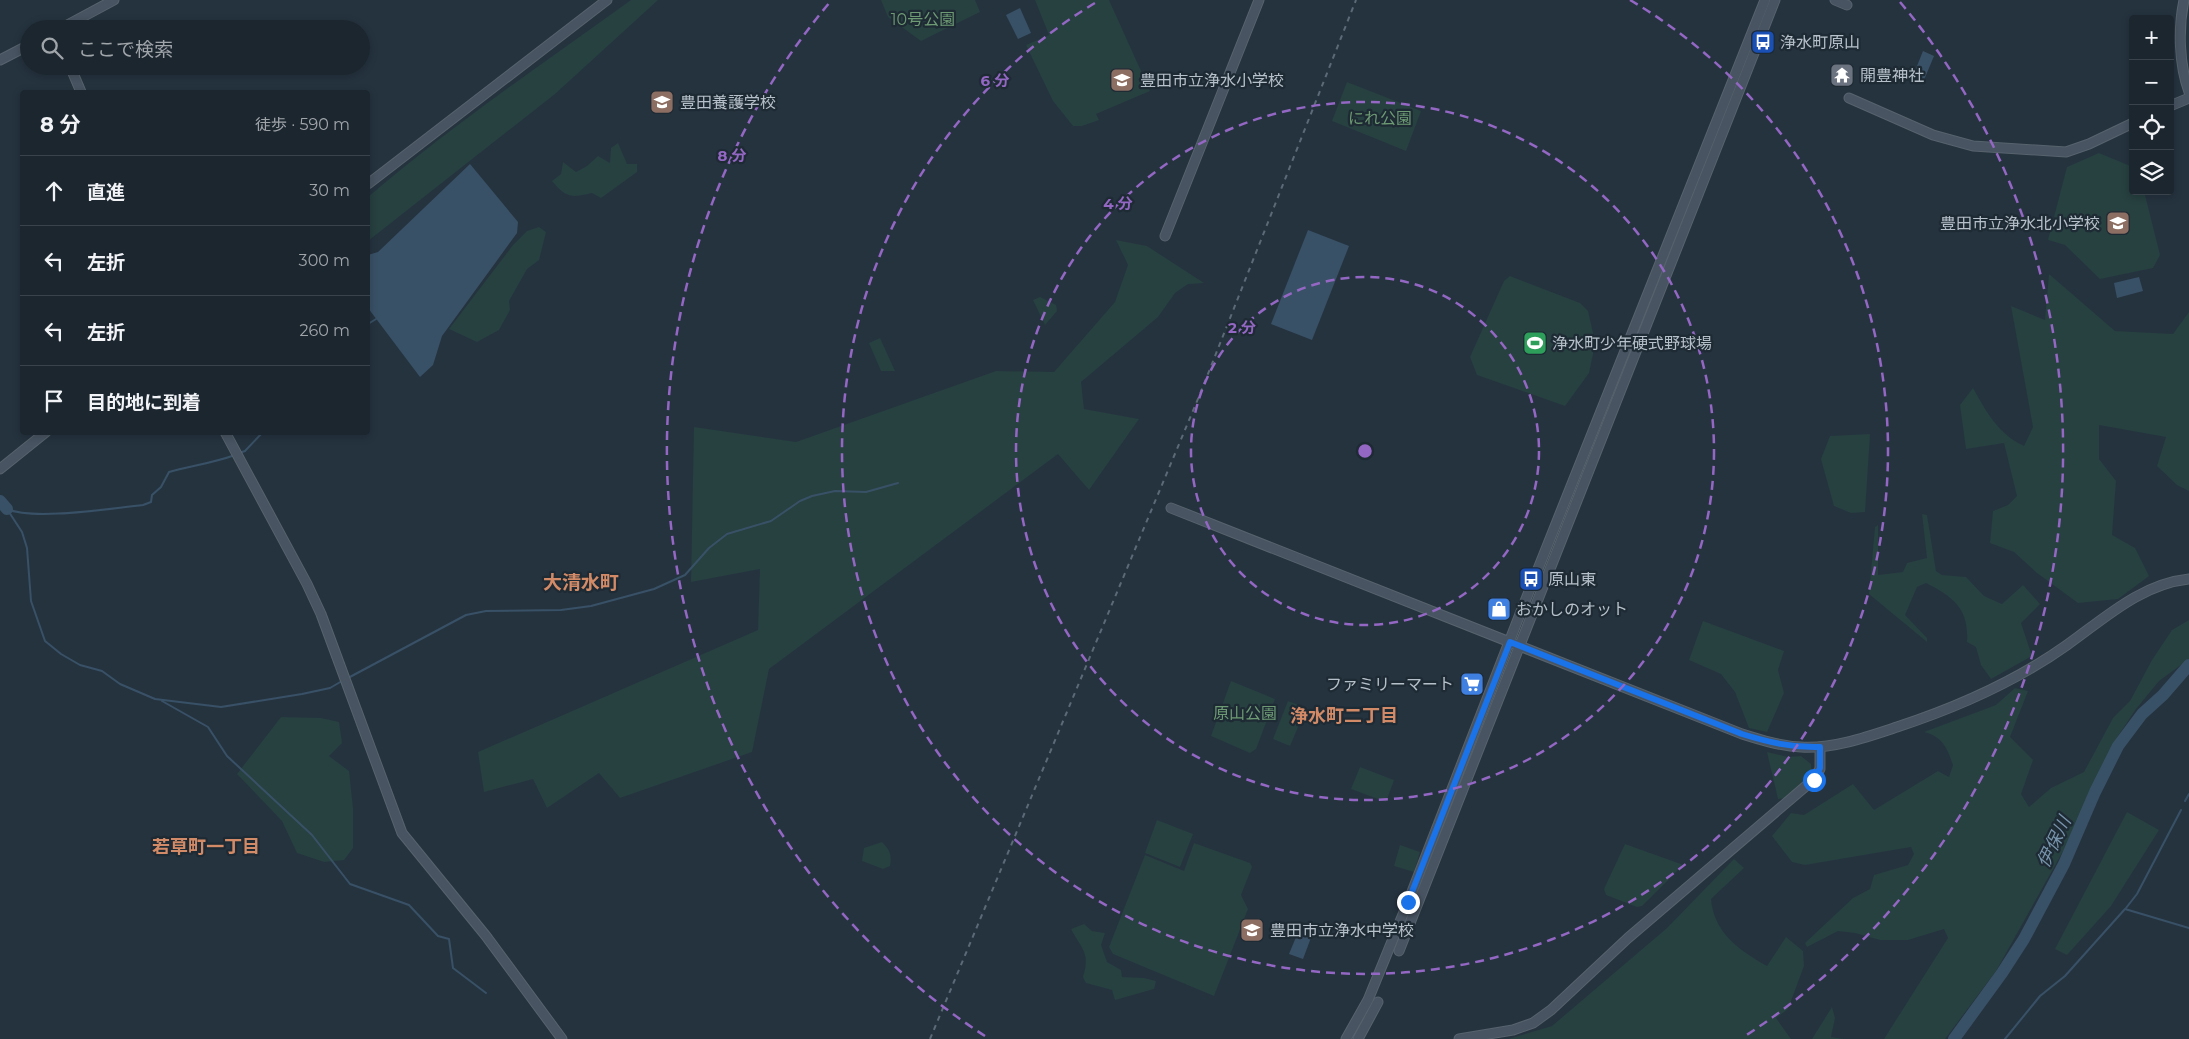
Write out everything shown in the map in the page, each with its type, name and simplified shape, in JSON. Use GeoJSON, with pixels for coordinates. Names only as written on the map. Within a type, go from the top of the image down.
{"type":"FeatureCollection","features":[{"type":"Feature","properties":{"kind":"street"},"geometry":{"type":"LineString","coordinates":[[77,20],[114,0]]}},
{"type":"Feature","properties":{"kind":"street"},"geometry":{"type":"LineString","coordinates":[[370,182],[607,0]]}},
{"type":"Feature","properties":{"kind":"street"},"geometry":{"type":"LineString","coordinates":[[1165,236],[1259,0]]}},
{"type":"Feature","properties":{"kind":"street"},"geometry":{"type":"LineString","coordinates":[[1346,1039],[1368,1000],[1765,0]]}},
{"type":"Feature","properties":{"kind":"street"},"geometry":{"type":"LineString","coordinates":[[1399,951],[1775,0]]}},
{"type":"Feature","properties":{"kind":"street"},"geometry":{"type":"LineString","coordinates":[[1835,0],[1847,5]]}},
{"type":"Feature","properties":{"kind":"street"},"geometry":{"type":"LineString","coordinates":[[2184,0],[2180,37],[2189,92]]}},
{"type":"Feature","properties":{"kind":"street"},"geometry":{"type":"LineString","coordinates":[[0,60],[20,50]]}},
{"type":"Feature","properties":{"kind":"street"},"geometry":{"type":"LineString","coordinates":[[74,75],[80,90]]}},
{"type":"Feature","properties":{"kind":"street"},"geometry":{"type":"LineString","coordinates":[[1849,98],[1933,135],[1974,146],[2066,152],[2089,144],[2129,125]]}},
{"type":"Feature","properties":{"kind":"street"},"geometry":{"type":"LineString","coordinates":[[2172,105],[2189,98]]}},
{"type":"Feature","properties":{"kind":"street"},"geometry":{"type":"LineString","coordinates":[[0,470],[42,435]]}},
{"type":"Feature","properties":{"kind":"street"},"geometry":{"type":"LineString","coordinates":[[226,435],[307,584],[342,670],[402,833],[486,936],[562,1039]]}},
{"type":"Feature","properties":{"kind":"street"},"geometry":{"type":"LineString","coordinates":[[1171,508],[1742,734],[1775,744],[1802,747],[1820,747],[1884,732],[1930,717],[1977,697],[2037,665],[2086,629],[2142,593],[2167,582],[2189,579]]}},
{"type":"Feature","properties":{"kind":"street"},"geometry":{"type":"LineString","coordinates":[[1459,1039],[1513,1030],[1533,1023],[1551,1010],[1628,938],[1814,780],[1820,768],[1820,747]]}},
{"type":"Feature","properties":{"kind":"street"},"geometry":{"type":"LineString","coordinates":[[1358,1039],[1378,1002]]}},
{"type":"Feature","properties":{"kind":"green space"},"geometry":{"type":"Polygon","coordinates":[[[631,0],[658,0],[555,94],[370,239],[370,195],[464,120],[631,0]]]}},
{"type":"Feature","properties":{"kind":"green space","name":"10号公園"},"geometry":{"type":"Polygon","coordinates":[[[881,0],[975,0],[980,12],[921,41],[888,17],[881,0]]]}},
{"type":"Feature","properties":{"kind":"green space"},"geometry":{"type":"Polygon","coordinates":[[[1035,0],[1109,0],[1150,91],[1096,114],[1099,120],[1082,126],[1073,126],[1053,101],[1026,45],[1049,35],[1035,0]]]}},
{"type":"Feature","properties":{"kind":"green space","name":"にれ公園"},"geometry":{"type":"Polygon","coordinates":[[[1347,82],[1421,111],[1406,151],[1332,121],[1347,82]]]}},
{"type":"Feature","properties":{"kind":"green space"},"geometry":{"type":"Polygon","coordinates":[[[618,143],[627,164],[637,164],[637,172],[601,198],[592,193],[579,196],[565,194],[552,181],[561,174],[563,162],[576,172],[587,166],[598,156],[610,163],[611,148],[618,143]]]}},
{"type":"Feature","properties":{"kind":"green space"},"geometry":{"type":"Polygon","coordinates":[[[2099,153],[2129,165],[2129,195],[2145,195],[2160,255],[2153,268],[2100,279],[2065,245],[2048,240],[2067,167],[2099,153]]]}},
{"type":"Feature","properties":{"kind":"green space"},"geometry":{"type":"Polygon","coordinates":[[[539,227],[546,232],[539,260],[527,269],[509,301],[510,310],[499,330],[477,342],[449,329],[513,245],[527,231],[539,227]]]}},
{"type":"Feature","properties":{"kind":"green space"},"geometry":{"type":"Polygon","coordinates":[[[1116,240],[1147,246],[1204,283],[1188,284],[1175,293],[1158,317],[1081,382],[1084,409],[1139,419],[1089,490],[1058,454],[769,669],[752,752],[620,798],[599,773],[547,808],[533,779],[484,792],[478,752],[758,630],[760,569],[691,582],[694,427],[796,442],[996,371],[1054,372],[1115,302],[1128,265],[1116,240]]]}},
{"type":"Feature","properties":{"kind":"green space"},"geometry":{"type":"Polygon","coordinates":[[[2049,274],[2115,331],[2173,334],[2189,312],[2189,491],[2177,485],[2157,466],[2166,437],[2099,425],[2099,459],[2116,481],[2112,535],[2135,548],[2149,576],[2118,599],[2078,603],[2037,573],[2014,552],[1990,543],[1993,511],[2008,505],[2017,496],[2004,443],[1966,449],[1960,405],[1973,388],[1988,413],[2000,428],[2024,446],[2033,427],[2011,306],[2045,320],[2049,274]]]}},
{"type":"Feature","properties":{"kind":"green space","name":"浄水町少年硬式野球場"},"geometry":{"type":"Polygon","coordinates":[[[1510,276],[1580,303],[1588,311],[1593,333],[1593,354],[1589,373],[1565,406],[1477,375],[1470,357],[1504,281],[1510,276]]]}},
{"type":"Feature","properties":{"kind":"green space"},"geometry":{"type":"Polygon","coordinates":[[[1040,297],[1056,305],[1057,311],[1045,325],[1033,300],[1040,297]]]}},
{"type":"Feature","properties":{"kind":"green space"},"geometry":{"type":"Polygon","coordinates":[[[880,338],[895,371],[881,371],[869,343],[880,338]]]}},
{"type":"Feature","properties":{"kind":"green space"},"geometry":{"type":"Polygon","coordinates":[[[1870,434],[1865,512],[1851,513],[1834,506],[1821,459],[1830,436],[1870,434]]]}},
{"type":"Feature","properties":{"kind":"green space"},"geometry":{"type":"Polygon","coordinates":[[[1922,514],[1927,515],[1936,571],[1942,575],[1966,577],[1984,596],[2002,604],[2023,585],[2040,604],[2021,623],[2032,656],[1991,679],[1981,665],[1976,647],[1967,642],[1967,630],[1962,612],[1944,593],[1926,583],[1917,587],[1905,615],[1927,638],[1927,642],[1869,594],[1875,527],[1878,525],[1878,575],[1903,572],[1907,563],[1927,558],[1922,514]]]}},
{"type":"Feature","properties":{"kind":"green space"},"geometry":{"type":"Polygon","coordinates":[[[2189,620],[2189,659],[2159,681],[2136,709],[2118,736],[2092,787],[2067,844],[1996,971],[1945,1039],[1884,1039],[1948,938],[1944,929],[1908,940],[1880,940],[1855,933],[1838,931],[1807,947],[1805,943],[1853,898],[1870,889],[1874,875],[1908,865],[1914,854],[1911,847],[1805,865],[1792,862],[1772,836],[1791,813],[1804,815],[1853,784],[1874,810],[1938,771],[1949,777],[1953,765],[1946,748],[1936,737],[1924,732],[1996,705],[2015,688],[2028,691],[2010,737],[2033,760],[2021,794],[2029,807],[2051,788],[2084,772],[2113,718],[2130,701],[2152,660],[2172,630],[2189,620]]]}},
{"type":"Feature","properties":{"kind":"green space"},"geometry":{"type":"Polygon","coordinates":[[[1703,621],[1784,651],[1778,670],[1784,693],[1767,732],[1749,728],[1735,692],[1721,674],[1689,660],[1703,621]]]}},
{"type":"Feature","properties":{"kind":"green space","name":"原山公園"},"geometry":{"type":"Polygon","coordinates":[[[1231,681],[1275,699],[1256,749],[1250,753],[1211,736],[1231,681]]]}},
{"type":"Feature","properties":{"kind":"green space"},"geometry":{"type":"Polygon","coordinates":[[[1288,701],[1306,708],[1290,746],[1273,739],[1288,701]]]}},
{"type":"Feature","properties":{"kind":"green space"},"geometry":{"type":"Polygon","coordinates":[[[281,717],[321,718],[339,722],[342,743],[329,756],[349,771],[353,808],[353,848],[344,860],[324,862],[297,853],[282,821],[237,774],[281,717]]]}},
{"type":"Feature","properties":{"kind":"green space"},"geometry":{"type":"Polygon","coordinates":[[[1767,752],[1788,757],[1801,756],[1811,764],[1812,776],[1789,798],[1778,799],[1767,752]]]}},
{"type":"Feature","properties":{"kind":"green space"},"geometry":{"type":"Polygon","coordinates":[[[1360,767],[1394,780],[1386,802],[1351,789],[1360,767]]]}},
{"type":"Feature","properties":{"kind":"green space"},"geometry":{"type":"Polygon","coordinates":[[[2127,812],[2159,830],[2111,906],[2067,955],[2055,949],[2127,812]]]}},
{"type":"Feature","properties":{"kind":"green space"},"geometry":{"type":"Polygon","coordinates":[[[1157,820],[1193,834],[1180,867],[1145,853],[1157,820]]]}},
{"type":"Feature","properties":{"kind":"green space"},"geometry":{"type":"Polygon","coordinates":[[[882,842],[890,853],[890,866],[883,869],[862,861],[864,848],[882,842]]]}},
{"type":"Feature","properties":{"kind":"green space"},"geometry":{"type":"Polygon","coordinates":[[[1194,843],[1250,863],[1252,867],[1241,895],[1248,909],[1214,996],[1113,954],[1109,947],[1145,855],[1184,871],[1194,843]]]}},
{"type":"Feature","properties":{"kind":"green space"},"geometry":{"type":"Polygon","coordinates":[[[1625,844],[1681,864],[1682,866],[1642,906],[1637,907],[1606,895],[1604,889],[1625,844]]]}},
{"type":"Feature","properties":{"kind":"green space"},"geometry":{"type":"Polygon","coordinates":[[[1400,845],[1420,852],[1414,872],[1394,866],[1400,845]]]}},
{"type":"Feature","properties":{"kind":"green space"},"geometry":{"type":"Polygon","coordinates":[[[1734,859],[1744,868],[1711,899],[1717,922],[1723,931],[1738,947],[1767,966],[1786,937],[1803,951],[1804,966],[1788,1009],[1776,1018],[1791,1039],[1508,1039],[1552,1026],[1667,928],[1734,859]]]}},
{"type":"Feature","properties":{"kind":"green space"},"geometry":{"type":"Polygon","coordinates":[[[1084,924],[1092,931],[1105,933],[1101,945],[1107,962],[1121,970],[1122,977],[1144,978],[1156,981],[1154,989],[1115,1000],[1112,990],[1086,983],[1083,977],[1086,962],[1084,951],[1071,929],[1084,924]]]}},
{"type":"Feature","properties":{"kind":"green space"},"geometry":{"type":"Polygon","coordinates":[[[1832,1007],[1835,1018],[1831,1037],[1844,1039],[1812,1039],[1832,1007]]]}},
{"type":"Feature","properties":{"kind":"water"},"geometry":{"type":"Polygon","coordinates":[[[1020,8],[1031,33],[1018,39],[1006,15],[1020,8]]]}},
{"type":"Feature","properties":{"kind":"water"},"geometry":{"type":"Polygon","coordinates":[[[1923,51],[1934,56],[1924,80],[1913,76],[1923,51]]]}},
{"type":"Feature","properties":{"kind":"water"},"geometry":{"type":"Polygon","coordinates":[[[470,164],[518,222],[517,233],[442,336],[433,365],[420,377],[370,311],[370,254],[378,252],[470,164]]]}},
{"type":"Feature","properties":{"kind":"water"},"geometry":{"type":"Polygon","coordinates":[[[1308,230],[1349,246],[1312,340],[1271,324],[1308,230]]]}},
{"type":"Feature","properties":{"kind":"water"},"geometry":{"type":"Polygon","coordinates":[[[2139,277],[2143,291],[2117,298],[2114,283],[2139,277]]]}},
{"type":"Feature","properties":{"kind":"water"},"geometry":{"type":"Polygon","coordinates":[[[1299,930],[1312,935],[1303,959],[1289,954],[1299,930]]]}},
{"type":"Feature","properties":{"kind":"waterway"},"geometry":{"type":"LineString","coordinates":[[370,323],[376,319]]}},
{"type":"Feature","properties":{"kind":"waterway"},"geometry":{"type":"LineString","coordinates":[[239,453],[245,451],[260,435]]}},
{"type":"Feature","properties":{"kind":"waterway"},"geometry":{"type":"LineString","coordinates":[[7,509],[36,514],[54,514],[143,505],[151,502],[152,495],[161,487],[169,472],[235,455]]}},
{"type":"Feature","properties":{"kind":"waterway"},"geometry":{"type":"LineString","coordinates":[[348,678],[466,615],[486,611],[561,610],[591,606],[654,589],[685,575],[709,548],[727,534],[771,521],[800,501],[812,496],[835,491],[866,492],[898,483]]}},
{"type":"Feature","properties":{"kind":"waterway"},"geometry":{"type":"LineString","coordinates":[[0,501],[7,509]]}},
{"type":"Feature","properties":{"kind":"waterway"},"geometry":{"type":"LineString","coordinates":[[7,509],[22,532],[27,548],[31,601],[45,641],[61,654],[80,665],[102,671],[120,684],[155,699],[221,707],[330,688],[342,681]]}},
{"type":"Feature","properties":{"kind":"waterway","name":"伊保川"},"geometry":{"type":"LineString","coordinates":[[1954,1039],[2024,939],[2064,864],[2095,792],[2118,746],[2142,714],[2163,695],[2189,665]]}},
{"type":"Feature","properties":{"kind":"waterway"},"geometry":{"type":"LineString","coordinates":[[162,701],[208,727],[227,756],[312,835],[350,884],[409,905],[438,936],[449,939],[453,968],[486,993]]}},
{"type":"Feature","properties":{"kind":"waterway"},"geometry":{"type":"LineString","coordinates":[[2185,801],[2189,794]]}},
{"type":"Feature","properties":{"kind":"waterway"},"geometry":{"type":"LineString","coordinates":[[2126,908],[2137,894],[2181,810]]}},
{"type":"Feature","properties":{"kind":"waterway"},"geometry":{"type":"LineString","coordinates":[[2005,1039],[2040,996],[2065,976],[2125,909],[2189,928]]}},
{"type":"Feature","properties":{"kind":"railway"},"geometry":{"type":"LineString","coordinates":[[930,1039],[1200,394],[1356,0]]}},
{"type":"Feature","properties":{"kind":"place","name":"浄水町原山"},"geometry":{"type":"Point","coordinates":[1763,42]}},
{"type":"Feature","properties":{"kind":"place","name":"開豊神社"},"geometry":{"type":"Point","coordinates":[1842,75]}},
{"type":"Feature","properties":{"kind":"place","name":"豊田市立浄水小学校"},"geometry":{"type":"Point","coordinates":[1122,80]}},
{"type":"Feature","properties":{"kind":"place","name":"豊田養護学校"},"geometry":{"type":"Point","coordinates":[662,102]}},
{"type":"Feature","properties":{"kind":"place","name":"豊田市立浄水北小学校"},"geometry":{"type":"Point","coordinates":[2118,223]}},
{"type":"Feature","properties":{"kind":"place","name":"浄水町少年硬式野球場"},"geometry":{"type":"Point","coordinates":[1535,343]}},
{"type":"Feature","properties":{"kind":"place","name":"原山東"},"geometry":{"type":"Point","coordinates":[1531,579]}},
{"type":"Feature","properties":{"kind":"place","name":"おかしのオット"},"geometry":{"type":"Point","coordinates":[1499,609]}},
{"type":"Feature","properties":{"kind":"place","name":"ファミリーマート"},"geometry":{"type":"Point","coordinates":[1472,684]}},
{"type":"Feature","properties":{"kind":"place","name":"豊田市立浄水中学校"},"geometry":{"type":"Point","coordinates":[1252,930]}},
{"type":"Feature","properties":{"kind":"district","name":"大清水町"},"geometry":{"type":"Point","coordinates":[581,582]}},
{"type":"Feature","properties":{"kind":"district","name":"浄水町二丁目"},"geometry":{"type":"Point","coordinates":[1344,716]}},
{"type":"Feature","properties":{"kind":"district","name":"若草町一丁目"},"geometry":{"type":"Point","coordinates":[206,847]}},
{"type":"Feature","properties":{"kind":"route"},"geometry":{"type":"LineString","coordinates":[[1408,902],[1510,642],[1742,734],[1775,744],[1820,747],[1820,768],[1814,780]]}}]}
